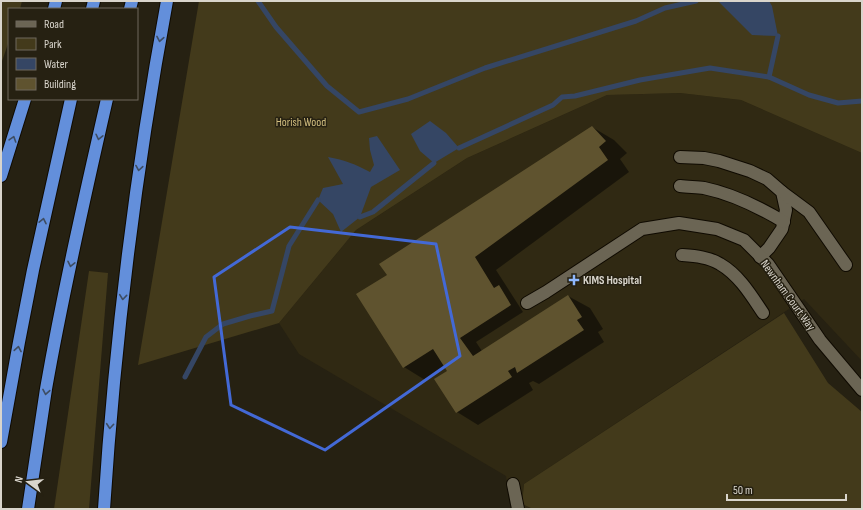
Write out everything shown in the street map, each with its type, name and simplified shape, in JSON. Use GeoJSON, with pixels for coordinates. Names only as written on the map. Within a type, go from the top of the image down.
{"type":"FeatureCollection","features":[{"type":"Feature","properties":{"kind":"highway"},"geometry":{"type":"LineString","coordinates":[[104,509],[116,355],[129,245],[144,132],[167,1]]}},
{"type":"Feature","properties":{"kind":"highway"},"geometry":{"type":"LineString","coordinates":[[1,176],[25,100]]}},
{"type":"Feature","properties":{"kind":"highway"},"geometry":{"type":"LineString","coordinates":[[1,442],[33,270],[71,100]]}},
{"type":"Feature","properties":{"kind":"highway"},"geometry":{"type":"LineString","coordinates":[[28,509],[45,397],[58,327],[77,234],[108,100]]}},
{"type":"Feature","properties":{"kind":"lane"},"geometry":{"type":"LineString","coordinates":[[680,157],[704,158],[719,161],[750,171],[767,179],[809,212],[846,266]]}},
{"type":"Feature","properties":{"kind":"lane"},"geometry":{"type":"LineString","coordinates":[[680,186],[703,188],[730,196],[762,209],[784,222]]}},
{"type":"Feature","properties":{"kind":"lane"},"geometry":{"type":"LineString","coordinates":[[760,257],[769,248],[782,229],[786,210],[782,192]]}},
{"type":"Feature","properties":{"kind":"lane","name":"Newnham Court Way"},"geometry":{"type":"LineString","coordinates":[[527,303],[642,229],[679,223],[717,229],[744,240],[768,264],[820,340],[862,390]]}},
{"type":"Feature","properties":{"kind":"lane"},"geometry":{"type":"LineString","coordinates":[[682,255],[701,257],[720,263],[734,274],[752,296],[763,313]]}},
{"type":"Feature","properties":{"kind":"lane"},"geometry":{"type":"LineString","coordinates":[[513,484],[518,509]]}},
{"type":"Feature","properties":{"kind":"highlighted area"},"geometry":{"type":"Polygon","coordinates":[[[290,227],[436,244],[460,356],[325,450],[231,405],[214,277],[290,227]]]}},
{"type":"Feature","properties":{"kind":"shaded area","name":"KIMS Hospital"},"geometry":{"type":"Polygon","coordinates":[[[680,93],[741,100],[862,153],[862,361],[804,299],[524,484],[522,504],[533,509],[511,509],[506,476],[299,354],[279,323],[356,230],[467,158],[607,95],[680,93]]]}},
{"type":"Feature","properties":{"kind":"green space"},"geometry":{"type":"Polygon","coordinates":[[[1,1],[22,1],[20,8],[8,8],[8,44],[1,64],[1,1]]]}},
{"type":"Feature","properties":{"kind":"green space","name":"Horish Wood"},"geometry":{"type":"Polygon","coordinates":[[[199,1],[862,1],[862,153],[741,100],[680,93],[607,95],[467,158],[356,230],[279,323],[138,365],[199,1]]]}},
{"type":"Feature","properties":{"kind":"green space"},"geometry":{"type":"Polygon","coordinates":[[[89,271],[108,273],[89,509],[54,509],[89,271]]]}},
{"type":"Feature","properties":{"kind":"green space"},"geometry":{"type":"Polygon","coordinates":[[[784,313],[828,383],[862,412],[862,509],[533,509],[522,504],[524,484],[784,313]]]}},
{"type":"Feature","properties":{"kind":"water"},"geometry":{"type":"Polygon","coordinates":[[[718,1],[769,1],[772,6],[778,36],[752,35],[718,1]]]}},
{"type":"Feature","properties":{"kind":"water"},"geometry":{"type":"Polygon","coordinates":[[[430,121],[446,133],[459,148],[434,163],[420,151],[411,134],[430,121]]]}},
{"type":"Feature","properties":{"kind":"water"},"geometry":{"type":"Polygon","coordinates":[[[377,136],[400,170],[371,187],[360,217],[341,232],[333,214],[318,200],[323,188],[343,184],[328,157],[340,159],[370,172],[374,165],[370,150],[369,138],[377,136]]]}},
{"type":"Feature","properties":{"kind":"building"},"geometry":{"type":"Polygon","coordinates":[[[592,126],[606,141],[599,147],[608,160],[475,257],[494,288],[499,285],[511,305],[460,338],[473,356],[568,295],[582,317],[577,320],[584,330],[517,373],[515,367],[508,371],[512,377],[456,413],[434,379],[447,371],[433,349],[403,368],[356,294],[387,275],[379,264],[592,126]]]}},
{"type":"Feature","properties":{"kind":"waterway"},"geometry":{"type":"LineString","coordinates":[[258,1],[276,27],[327,86],[359,112],[408,99],[485,68],[636,21],[665,8],[696,1]]}},
{"type":"Feature","properties":{"kind":"waterway"},"geometry":{"type":"LineString","coordinates":[[769,77],[778,36]]}},
{"type":"Feature","properties":{"kind":"waterway"},"geometry":{"type":"LineString","coordinates":[[459,148],[553,105],[562,97],[575,96],[640,80],[710,68],[769,77],[809,95],[838,103],[862,101]]}},
{"type":"Feature","properties":{"kind":"waterway"},"geometry":{"type":"LineString","coordinates":[[360,217],[373,212],[434,163]]}},
{"type":"Feature","properties":{"kind":"waterway"},"geometry":{"type":"LineString","coordinates":[[185,377],[206,337],[223,324],[272,311],[289,246],[318,200]]}},
{"type":"Feature","properties":{"kind":"place","name":"KIMS Hospital"},"geometry":{"type":"Point","coordinates":[574,280]}}]}
